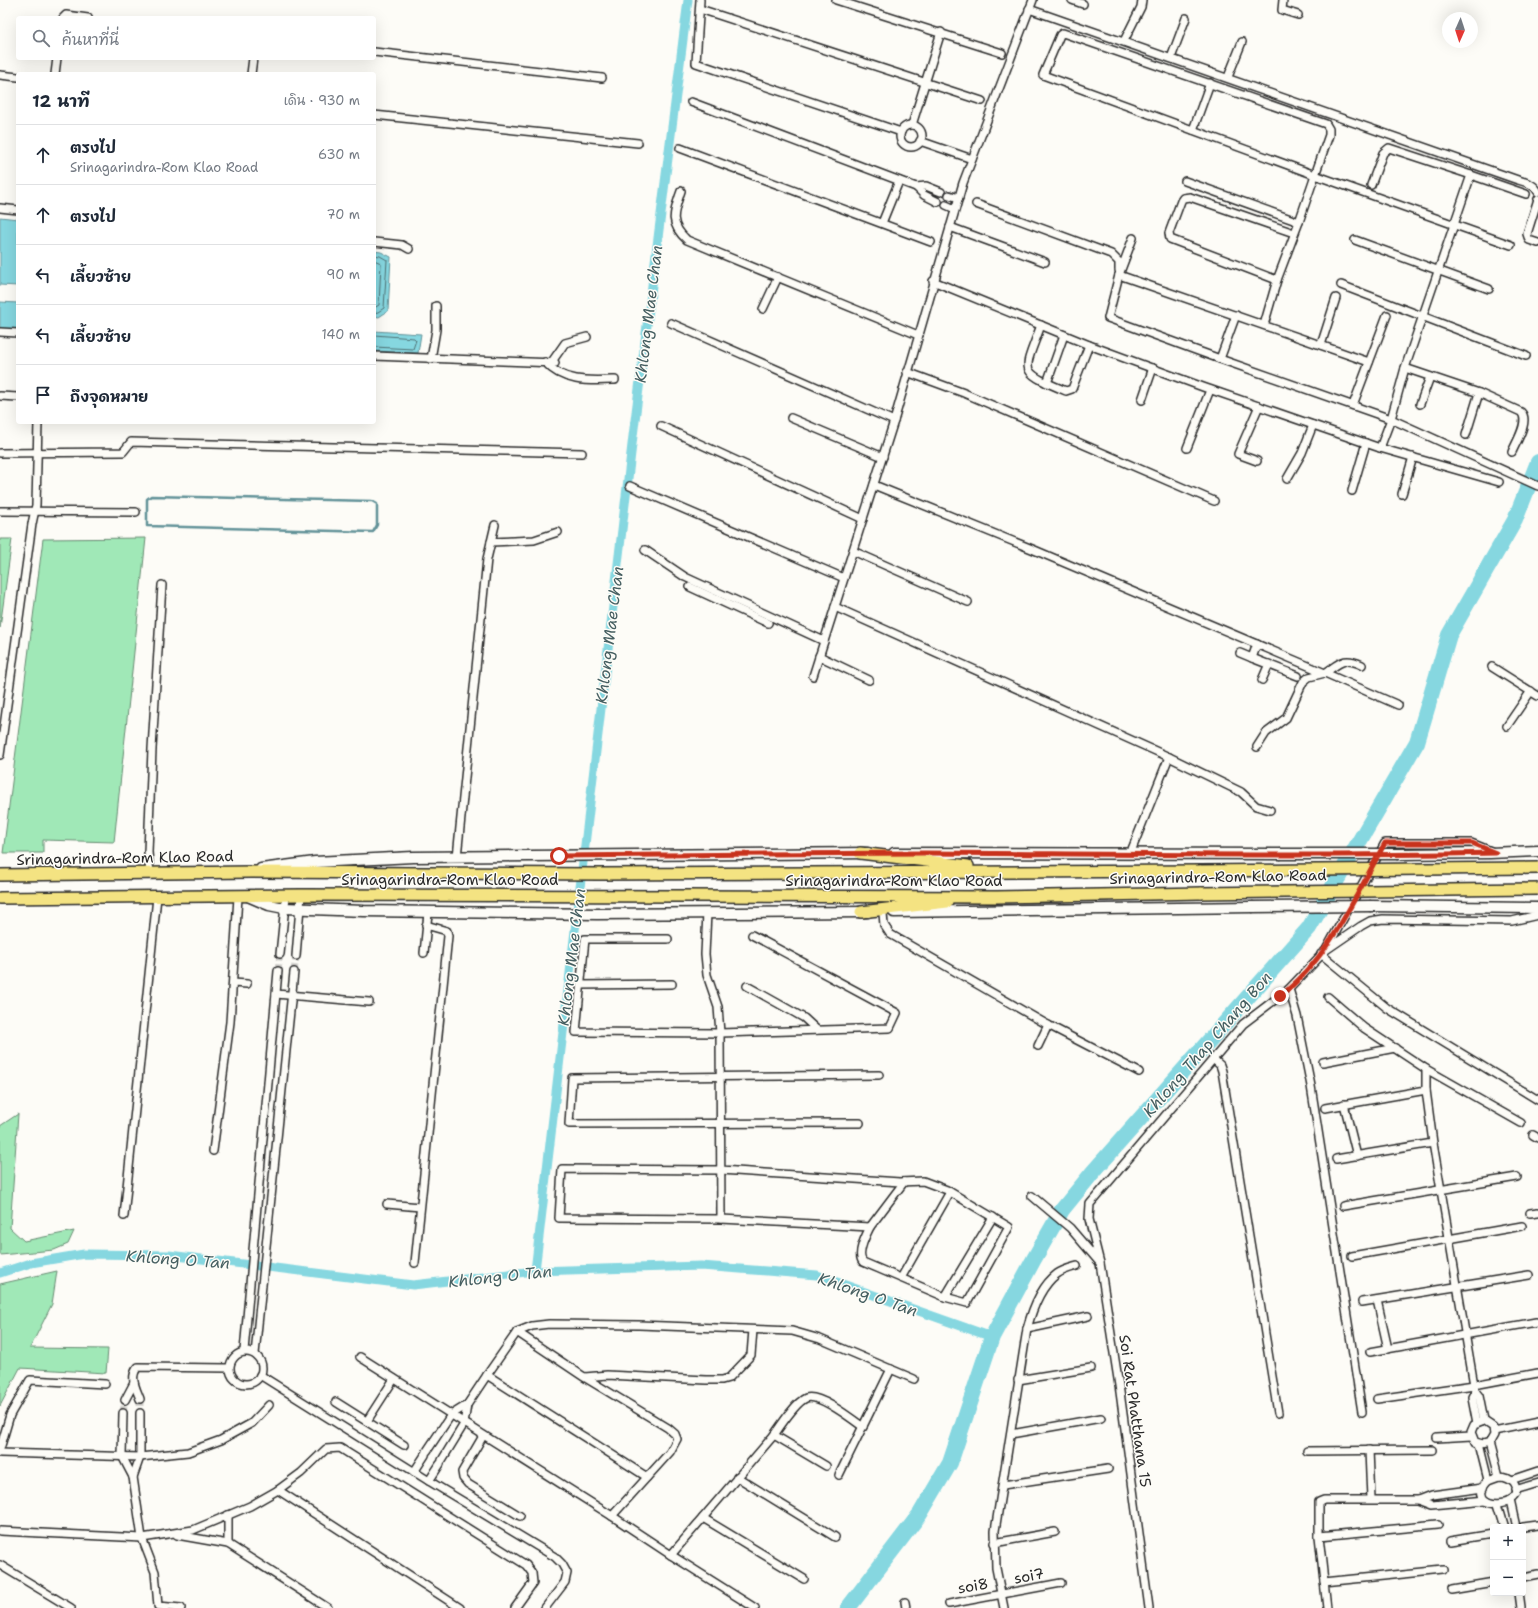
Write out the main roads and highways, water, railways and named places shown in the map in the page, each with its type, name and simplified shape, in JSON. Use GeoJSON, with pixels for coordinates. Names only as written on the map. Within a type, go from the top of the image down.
{"type":"FeatureCollection","features":[{"type":"Feature","properties":{"kind":"main road","name":"Srinagarindra-Rom Klao Road"},"geometry":{"type":"LineString","coordinates":[[251,872],[271,867],[315,862],[457,856],[860,853],[1399,854],[1538,851]]}},
{"type":"Feature","properties":{"kind":"main road"},"geometry":{"type":"LineString","coordinates":[[860,853],[1014,872]]}},
{"type":"Feature","properties":{"kind":"main road","name":"Srinagarindra-Rom Klao Road"},"geometry":{"type":"LineString","coordinates":[[0,874],[251,872],[600,874],[1538,868]]}},
{"type":"Feature","properties":{"kind":"main road","name":"Srinagarindra-Rom Klao Road"},"geometry":{"type":"LineString","coordinates":[[0,898],[250,897],[301,895],[997,897],[1538,889]]}},
{"type":"Feature","properties":{"kind":"main road","name":"Srinagarindra-Rom Klao Road"},"geometry":{"type":"LineString","coordinates":[[250,897],[269,905],[284,908],[428,913],[883,913],[1371,906],[1538,908]]}},
{"type":"Feature","properties":{"kind":"main road"},"geometry":{"type":"LineString","coordinates":[[861,912],[997,897]]}},
{"type":"Feature","properties":{"kind":"water"},"geometry":{"type":"Polygon","coordinates":[[[0,217],[16,219],[16,286],[0,285],[0,217]]]}},
{"type":"Feature","properties":{"kind":"water"},"geometry":{"type":"Polygon","coordinates":[[[376,251],[391,257],[388,311],[379,317],[376,316],[376,251]]]}},
{"type":"Feature","properties":{"kind":"water"},"geometry":{"type":"Polygon","coordinates":[[[0,302],[16,303],[16,329],[0,328],[0,302]]]}},
{"type":"Feature","properties":{"kind":"water"},"geometry":{"type":"Polygon","coordinates":[[[376,331],[421,334],[418,353],[376,351],[376,331]]]}},
{"type":"Feature","properties":{"kind":"waterway","name":"Khlong Mae Chan"},"geometry":{"type":"LineString","coordinates":[[535,1271],[633,436],[688,0]]}},
{"type":"Feature","properties":{"kind":"waterway","name":"Khlong Thap Chang Bon"},"geometry":{"type":"LineString","coordinates":[[848,1608],[920,1514],[950,1463],[992,1337],[1062,1210],[1093,1172],[1309,928],[1417,742],[1449,635],[1515,520],[1538,462]]}},
{"type":"Feature","properties":{"kind":"waterway"},"geometry":{"type":"LineString","coordinates":[[151,496],[372,501],[377,504],[377,525],[373,532],[147,526],[147,499],[151,496]]}},
{"type":"Feature","properties":{"kind":"waterway","name":"Khlong O Tan"},"geometry":{"type":"LineString","coordinates":[[0,1273],[31,1263],[84,1254],[169,1255],[413,1285],[535,1271],[701,1266],[817,1275],[992,1337]]}},
{"type":"Feature","properties":{"kind":"tunnel"},"geometry":{"type":"LineString","coordinates":[[278,971],[280,954]]}},
{"type":"Feature","properties":{"kind":"tunnel"},"geometry":{"type":"LineString","coordinates":[[294,972],[296,956]]}},
{"type":"Feature","properties":{"kind":"tunnel"},"geometry":{"type":"LineString","coordinates":[[140,1399],[140,1413]]}},
{"type":"Feature","properties":{"kind":"tunnel"},"geometry":{"type":"LineString","coordinates":[[123,1413],[125,1400]]}}]}
